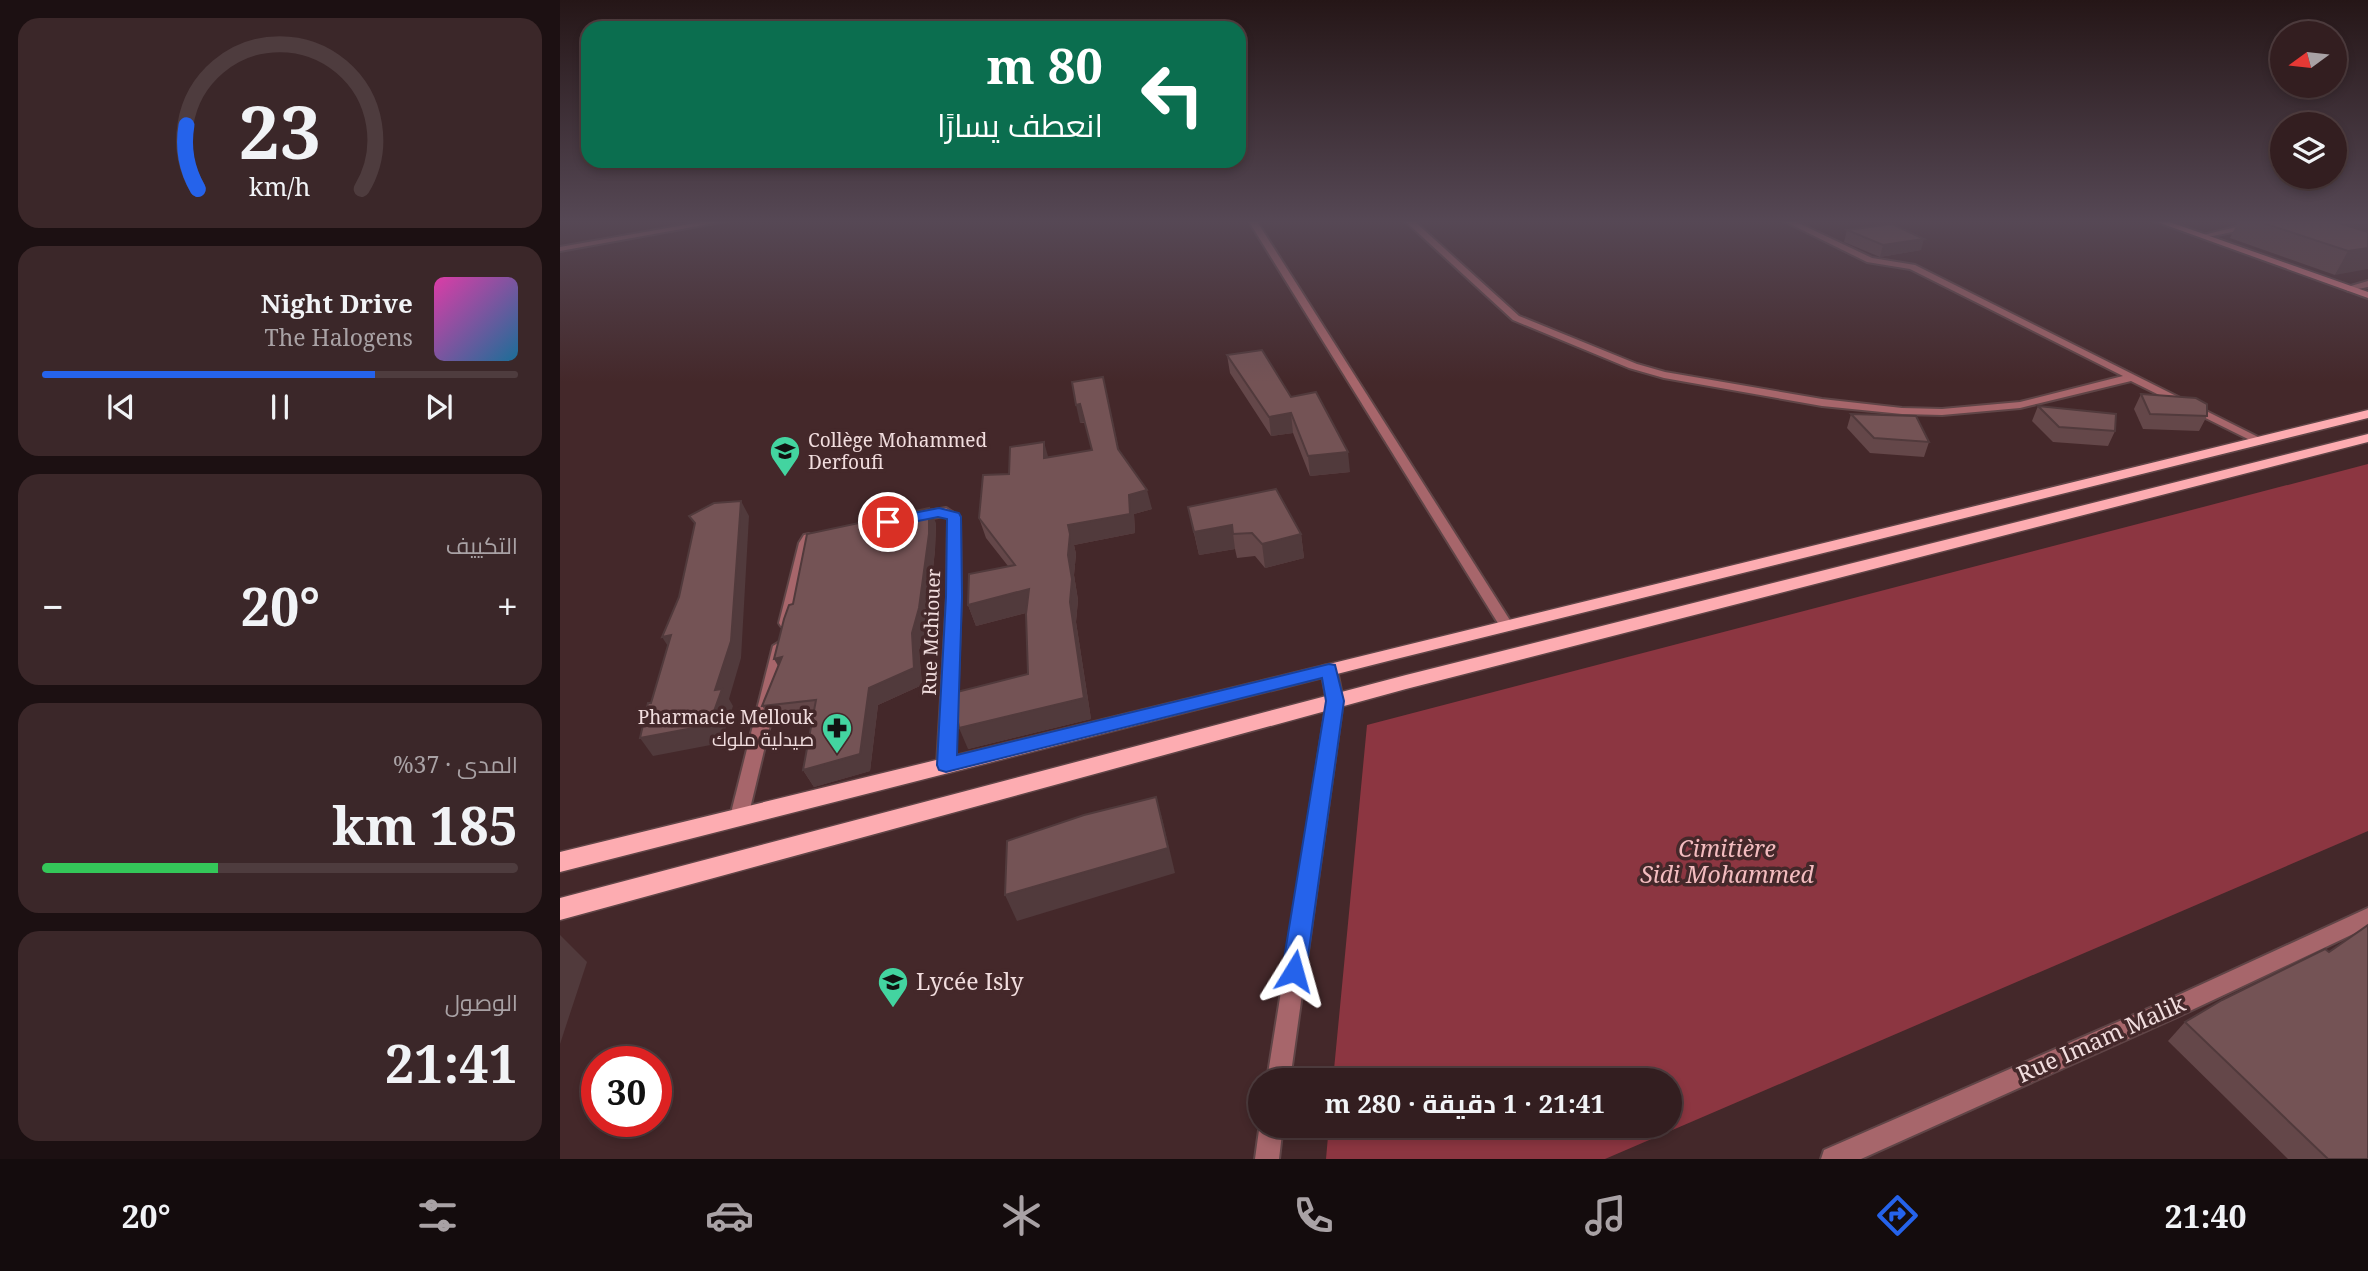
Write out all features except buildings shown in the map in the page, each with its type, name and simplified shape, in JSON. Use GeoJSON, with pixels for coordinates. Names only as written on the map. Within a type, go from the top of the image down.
{"type":"FeatureCollection","features":[{"type":"Feature","properties":{"kind":"main road"},"geometry":{"type":"LineString","coordinates":[[2309,274],[2368,295]]}},
{"type":"Feature","properties":{"kind":"main road"},"geometry":{"type":"LineString","coordinates":[[560,862],[1506,625],[2368,414]]}},
{"type":"Feature","properties":{"kind":"main road"},"geometry":{"type":"LineString","coordinates":[[560,909],[1335,701],[2368,438]]}},
{"type":"Feature","properties":{"kind":"main road"},"geometry":{"type":"LineString","coordinates":[[1990,506],[2021,527]]}},
{"type":"Feature","properties":{"kind":"street"},"geometry":{"type":"LineString","coordinates":[[1286,274],[1506,625]]}},
{"type":"Feature","properties":{"kind":"street"},"geometry":{"type":"LineString","coordinates":[[1466,274],[1516,318],[1633,366],[1664,375],[1866,408],[1939,411],[2005,407],[2133,377]]}},
{"type":"Feature","properties":{"kind":"street"},"geometry":{"type":"LineString","coordinates":[[1926,274],[2260,441]]}},
{"type":"Feature","properties":{"kind":"street"},"geometry":{"type":"LineString","coordinates":[[2348,288],[2368,284]]}},
{"type":"Feature","properties":{"kind":"street","name":"Rue Mchiouer"},"geometry":{"type":"LineString","coordinates":[[900,520],[939,512],[954,517],[954,597],[946,765]]}},
{"type":"Feature","properties":{"kind":"street"},"geometry":{"type":"LineString","coordinates":[[739,817],[806,543],[812,537],[824,535]]}},
{"type":"Feature","properties":{"kind":"street"},"geometry":{"type":"LineString","coordinates":[[1280,1068],[1335,701],[1329,670]]}},
{"type":"Feature","properties":{"kind":"street","name":"Rue Imam Malik"},"geometry":{"type":"LineString","coordinates":[[1833,1159],[2169,1010],[2368,917]]}},
{"type":"Feature","properties":{"kind":"street"},"geometry":{"type":"LineString","coordinates":[[1267,1159],[1269,1138]]}},
{"type":"Feature","properties":{"kind":"green space","name":"Cimitière Sidi Mohammed"},"geometry":{"type":"Polygon","coordinates":[[[2368,464],[2368,831],[1682,1126],[1682,1068],[1334,1068],[1367,725],[2368,464]]]}},
{"type":"Feature","properties":{"kind":"green space","name":"Cimitière Sidi Mohammed"},"geometry":{"type":"Polygon","coordinates":[[[1328,1138],[1654,1138],[1605,1159],[1326,1159],[1328,1138]]]}},
{"type":"Feature","properties":{"kind":"place","name":"Collège Mohammed Derfoufi"},"geometry":{"type":"Point","coordinates":[785,478]}},
{"type":"Feature","properties":{"kind":"place","name":"Pharmacie Mellouk صيدلية ملوك"},"geometry":{"type":"Point","coordinates":[837,755]}},
{"type":"Feature","properties":{"kind":"place","name":"Lycée Isly"},"geometry":{"type":"Point","coordinates":[893,1009]}},
{"type":"Feature","properties":{"kind":"route"},"geometry":{"type":"LineString","coordinates":[[888,522],[939,512],[950,513],[954,517],[954,597],[946,765],[1329,670],[1335,701],[1294,971]]}}]}
